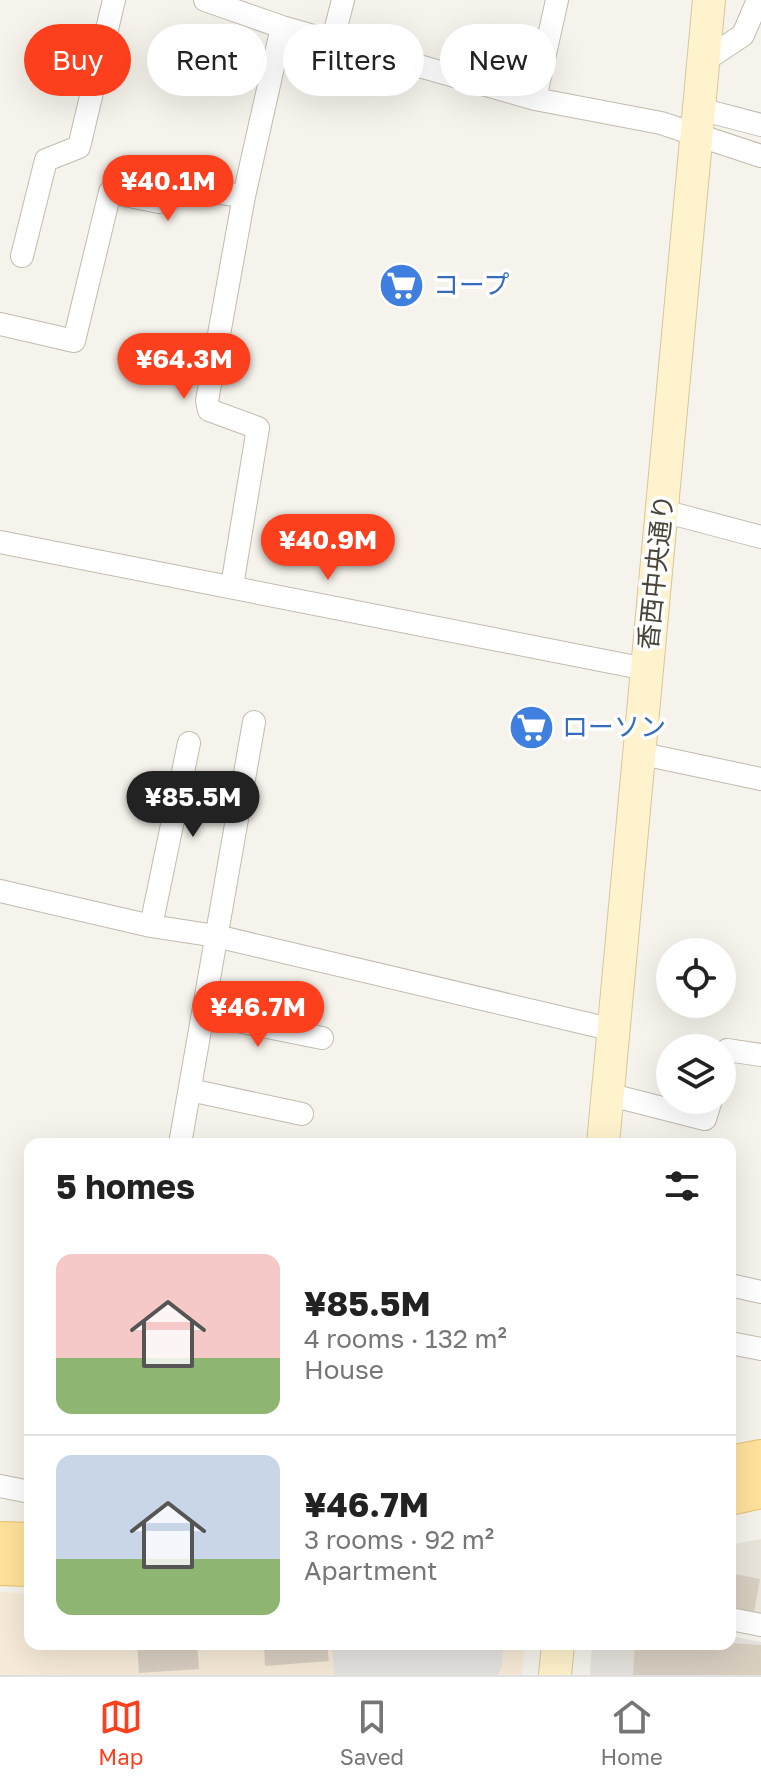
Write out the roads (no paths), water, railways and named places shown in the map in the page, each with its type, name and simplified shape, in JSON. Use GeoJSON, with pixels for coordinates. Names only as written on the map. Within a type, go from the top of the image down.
{"type":"FeatureCollection","features":[{"type":"Feature","properties":{"kind":"main road"},"geometry":{"type":"LineString","coordinates":[[736,1462],[761,1457]]}},
{"type":"Feature","properties":{"kind":"main road"},"geometry":{"type":"LineString","coordinates":[[736,1497],[761,1491]]}},
{"type":"Feature","properties":{"kind":"main road"},"geometry":{"type":"LineString","coordinates":[[0,1539],[24,1540]]}},
{"type":"Feature","properties":{"kind":"main road"},"geometry":{"type":"LineString","coordinates":[[0,1568],[24,1569]]}},
{"type":"Feature","properties":{"kind":"street"},"geometry":{"type":"LineString","coordinates":[[22,256],[46,160],[79,147],[114,0]]}},
{"type":"Feature","properties":{"kind":"street"},"geometry":{"type":"LineString","coordinates":[[205,0],[272,15],[295,24]]}},
{"type":"Feature","properties":{"kind":"street"},"geometry":{"type":"LineString","coordinates":[[337,24],[343,0]]}},
{"type":"Feature","properties":{"kind":"street"},"geometry":{"type":"LineString","coordinates":[[535,99],[557,0]]}},
{"type":"Feature","properties":{"kind":"street","name":"香西中央通り"},"geometry":{"type":"LineString","coordinates":[[603,1138],[709,0]]}},
{"type":"Feature","properties":{"kind":"street"},"geometry":{"type":"LineString","coordinates":[[704,61],[743,35],[758,0]]}},
{"type":"Feature","properties":{"kind":"street"},"geometry":{"type":"LineString","coordinates":[[232,586],[258,428],[209,410],[207,401],[244,196],[272,15]]}},
{"type":"Feature","properties":{"kind":"street"},"geometry":{"type":"LineString","coordinates":[[424,66],[535,99],[661,123],[761,125]]}},
{"type":"Feature","properties":{"kind":"street"},"geometry":{"type":"LineString","coordinates":[[699,122],[761,156]]}},
{"type":"Feature","properties":{"kind":"street"},"geometry":{"type":"LineString","coordinates":[[0,324],[74,341],[110,192],[159,202],[173,187],[244,196]]}},
{"type":"Feature","properties":{"kind":"street"},"geometry":{"type":"LineString","coordinates":[[663,511],[761,537]]}},
{"type":"Feature","properties":{"kind":"street"},"geometry":{"type":"LineString","coordinates":[[0,542],[646,669]]}},
{"type":"Feature","properties":{"kind":"street"},"geometry":{"type":"LineString","coordinates":[[181,1138],[254,722]]}},
{"type":"Feature","properties":{"kind":"street"},"geometry":{"type":"LineString","coordinates":[[151,926],[189,743]]}},
{"type":"Feature","properties":{"kind":"street"},"geometry":{"type":"LineString","coordinates":[[638,753],[761,779]]}},
{"type":"Feature","properties":{"kind":"street"},"geometry":{"type":"LineString","coordinates":[[0,891],[151,926],[216,936],[614,1030]]}},
{"type":"Feature","properties":{"kind":"street"},"geometry":{"type":"LineString","coordinates":[[203,1014],[322,1038]]}},
{"type":"Feature","properties":{"kind":"street"},"geometry":{"type":"LineString","coordinates":[[736,1051],[761,1055]]}},
{"type":"Feature","properties":{"kind":"street"},"geometry":{"type":"LineString","coordinates":[[190,1090],[302,1114]]}},
{"type":"Feature","properties":{"kind":"street"},"geometry":{"type":"LineString","coordinates":[[607,1094],[656,1106]]}},
{"type":"Feature","properties":{"kind":"street"},"geometry":{"type":"LineString","coordinates":[[685,1114],[705,1119],[707,1114]]}},
{"type":"Feature","properties":{"kind":"street"},"geometry":{"type":"LineString","coordinates":[[736,1286],[761,1292]]}},
{"type":"Feature","properties":{"kind":"street"},"geometry":{"type":"LineString","coordinates":[[736,1344],[761,1349]]}},
{"type":"Feature","properties":{"kind":"street"},"geometry":{"type":"LineString","coordinates":[[0,1486],[24,1491]]}},
{"type":"Feature","properties":{"kind":"street"},"geometry":{"type":"LineString","coordinates":[[736,1620],[761,1625]]}},
{"type":"Feature","properties":{"kind":"street"},"geometry":{"type":"LineString","coordinates":[[555,1675],[557,1650]]}},
{"type":"Feature","properties":{"kind":"place","name":"コープ"},"geometry":{"type":"Point","coordinates":[402,285]}},
{"type":"Feature","properties":{"kind":"place","name":"ローソン"},"geometry":{"type":"Point","coordinates":[531,727]}}]}
